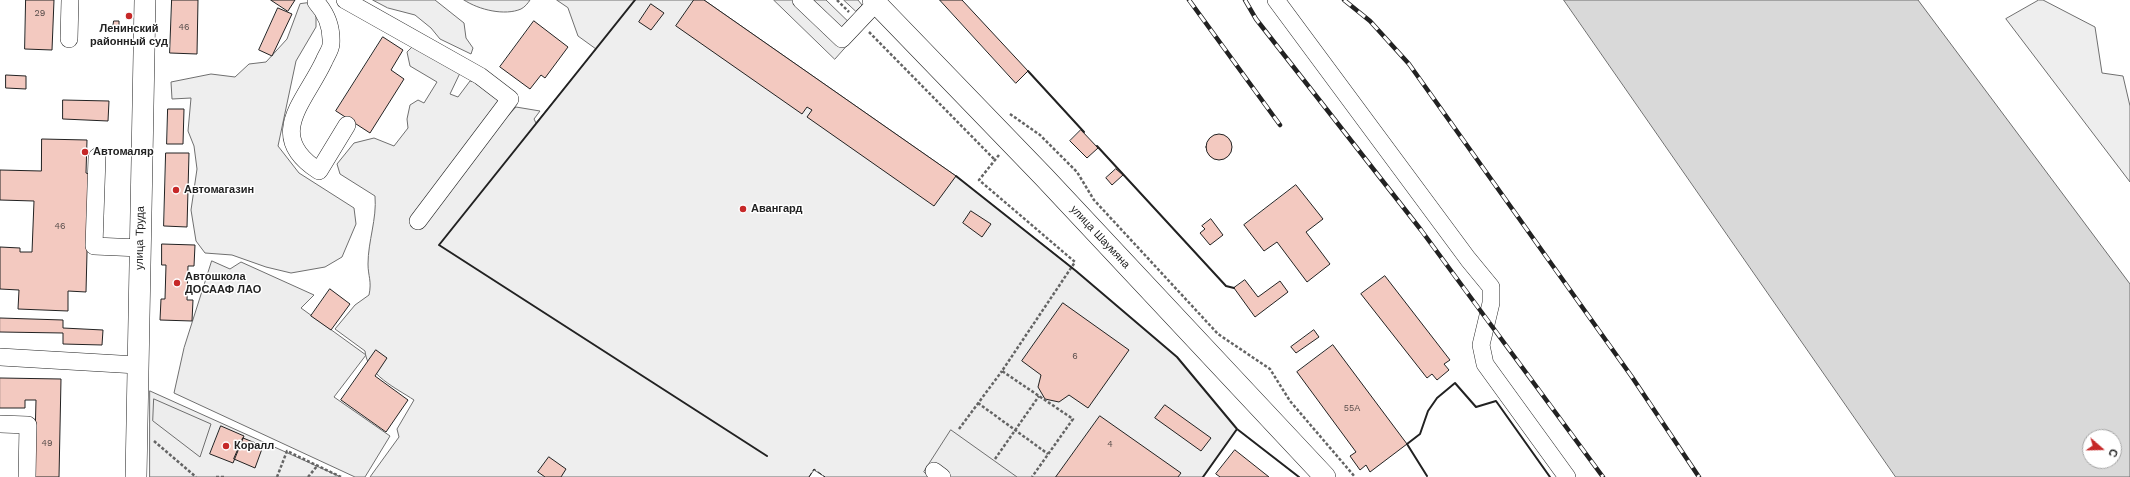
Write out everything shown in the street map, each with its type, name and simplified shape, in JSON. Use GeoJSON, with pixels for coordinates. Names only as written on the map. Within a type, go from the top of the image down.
{"type":"FeatureCollection","features":[{"type":"Feature","properties":{"kind":"main road","name":"улица Труда"},"geometry":{"type":"LineString","coordinates":[[136,477],[145,0]]}},
{"type":"Feature","properties":{"kind":"main road","name":"улица Шаумяна"},"geometry":{"type":"LineString","coordinates":[[874,2],[1010,142],[1325,477]]}},
{"type":"Feature","properties":{"kind":"street"},"geometry":{"type":"LineString","coordinates":[[69,39],[70,0]]}},
{"type":"Feature","properties":{"kind":"street"},"geometry":{"type":"LineString","coordinates":[[316,0],[325,12],[330,26],[331,45],[320,70],[304,96],[291,123],[291,141],[298,155],[319,170],[347,125]]}},
{"type":"Feature","properties":{"kind":"street"},"geometry":{"type":"LineString","coordinates":[[346,0],[480,76],[510,100],[418,221]]}},
{"type":"Feature","properties":{"kind":"street"},"geometry":{"type":"LineString","coordinates":[[801,0],[842,39],[874,2]]}},
{"type":"Feature","properties":{"kind":"street"},"geometry":{"type":"LineString","coordinates":[[1276,0],[1491,288],[1491,302],[1480,345],[1485,364],[1567,477]]}},
{"type":"Feature","properties":{"kind":"street"},"geometry":{"type":"LineString","coordinates":[[97,157],[94,246],[140,248]]}},
{"type":"Feature","properties":{"kind":"street"},"geometry":{"type":"LineString","coordinates":[[0,356],[137,365]]}},
{"type":"Feature","properties":{"kind":"street"},"geometry":{"type":"LineString","coordinates":[[0,424],[28,425],[27,477]]}},
{"type":"Feature","properties":{"kind":"path"},"geometry":{"type":"LineString","coordinates":[[837,0],[995,160]]}},
{"type":"Feature","properties":{"kind":"path"},"geometry":{"type":"LineString","coordinates":[[1006,110],[1040,135],[1077,172],[1094,200],[1218,334],[1270,369],[1290,401],[1355,477]]}},
{"type":"Feature","properties":{"kind":"path"},"geometry":{"type":"LineString","coordinates":[[959,429],[1002,371],[1075,262],[979,180],[1010,142]]}},
{"type":"Feature","properties":{"kind":"path"},"geometry":{"type":"LineString","coordinates":[[1002,371],[1073,419],[1032,477]]}},
{"type":"Feature","properties":{"kind":"path"},"geometry":{"type":"LineString","coordinates":[[995,459],[1039,396]]}},
{"type":"Feature","properties":{"kind":"path"},"geometry":{"type":"LineString","coordinates":[[978,403],[1048,454]]}},
{"type":"Feature","properties":{"kind":"path"},"geometry":{"type":"LineString","coordinates":[[136,426],[196,477]]}},
{"type":"Feature","properties":{"kind":"path"},"geometry":{"type":"LineString","coordinates":[[277,477],[287,450],[341,477]]}},
{"type":"Feature","properties":{"kind":"path"},"geometry":{"type":"LineString","coordinates":[[308,477],[318,465]]}},
{"type":"Feature","properties":{"kind":"path"},"geometry":{"type":"LineString","coordinates":[[216,477],[225,477]]}},
{"type":"Feature","properties":{"kind":"shaded area"},"geometry":{"type":"Polygon","coordinates":[[[373,0],[435,0],[464,23],[466,38],[473,48],[471,54],[440,39],[431,28],[415,15],[388,8],[373,0]]]}},
{"type":"Feature","properties":{"kind":"shaded area"},"geometry":{"type":"Polygon","coordinates":[[[464,0],[530,0],[521,9],[500,12],[477,7],[464,0]]]}},
{"type":"Feature","properties":{"kind":"shaded area"},"geometry":{"type":"Polygon","coordinates":[[[557,0],[704,0],[956,176],[1069,265],[1177,357],[1237,429],[1203,477],[825,477],[814,470],[809,477],[370,477],[399,437],[397,429],[414,400],[391,386],[377,374],[367,360],[365,351],[335,329],[355,305],[369,295],[370,279],[368,255],[374,222],[375,205],[375,196],[340,174],[337,164],[354,143],[374,138],[394,146],[408,128],[407,119],[410,105],[418,100],[424,103],[437,82],[410,66],[407,52],[413,46],[460,73],[450,94],[458,97],[470,81],[479,83],[498,96],[503,121],[516,107],[540,111],[534,119],[536,123],[596,49],[578,36],[568,8],[557,0]]]}},
{"type":"Feature","properties":{"kind":"shaded area"},"geometry":{"type":"Polygon","coordinates":[[[774,0],[826,0],[859,32],[835,59],[774,0]]]}},
{"type":"Feature","properties":{"kind":"shaded area"},"geometry":{"type":"Polygon","coordinates":[[[844,0],[858,0],[862,5],[856,11],[844,0]]]}},
{"type":"Feature","properties":{"kind":"shaded area"},"geometry":{"type":"Polygon","coordinates":[[[1564,0],[1918,0],[2130,284],[2130,477],[1896,477],[1564,0]]]}},
{"type":"Feature","properties":{"kind":"shaded area"},"geometry":{"type":"Polygon","coordinates":[[[2039,0],[2043,0],[2095,27],[2102,73],[2123,76],[2130,106],[2130,182],[2006,19],[2039,0]]]}},
{"type":"Feature","properties":{"kind":"shaded area"},"geometry":{"type":"Polygon","coordinates":[[[308,3],[316,14],[316,27],[296,61],[278,146],[299,173],[354,208],[356,224],[342,257],[325,267],[291,273],[266,267],[232,255],[205,253],[196,241],[191,210],[197,169],[194,146],[188,131],[191,98],[172,99],[171,82],[211,74],[235,77],[249,64],[266,62],[287,39],[300,4],[308,3]]]}},
{"type":"Feature","properties":{"kind":"shaded area"},"geometry":{"type":"Polygon","coordinates":[[[212,261],[230,269],[241,262],[314,295],[301,308],[366,355],[334,397],[390,436],[365,477],[355,477],[174,393],[184,348],[212,261]]]}},
{"type":"Feature","properties":{"kind":"shaded area"},"geometry":{"type":"Polygon","coordinates":[[[150,391],[341,477],[150,477],[150,391]]]}},
{"type":"Feature","properties":{"kind":"shaded area"},"geometry":{"type":"Polygon","coordinates":[[[154,399],[211,424],[200,457],[153,421],[154,399]]]}},
{"type":"Feature","properties":{"kind":"shaded area"},"geometry":{"type":"Polygon","coordinates":[[[951,430],[1017,477],[930,477],[924,472],[951,430]]]}},
{"type":"Feature","properties":{"kind":"building"},"geometry":{"type":"Polygon","coordinates":[[[26,0],[54,0],[52,50],[25,49],[26,0]]]}},
{"type":"Feature","properties":{"kind":"building"},"geometry":{"type":"Polygon","coordinates":[[[172,0],[198,0],[197,54],[170,53],[172,0]]]}},
{"type":"Feature","properties":{"kind":"building"},"geometry":{"type":"Polygon","coordinates":[[[271,0],[295,0],[288,11],[271,0]]]}},
{"type":"Feature","properties":{"kind":"building"},"geometry":{"type":"Polygon","coordinates":[[[694,0],[704,0],[956,176],[934,206],[807,117],[812,110],[807,107],[802,114],[676,26],[694,0]]]}},
{"type":"Feature","properties":{"kind":"building"},"geometry":{"type":"Polygon","coordinates":[[[940,0],[962,0],[1028,71],[1016,83],[940,0]]]}},
{"type":"Feature","properties":{"kind":"building"},"geometry":{"type":"Polygon","coordinates":[[[651,4],[664,13],[651,30],[639,22],[651,4]]]}},
{"type":"Feature","properties":{"kind":"building"},"geometry":{"type":"Polygon","coordinates":[[[278,8],[292,14],[272,56],[259,50],[278,8]]]}},
{"type":"Feature","properties":{"kind":"building"},"geometry":{"type":"Polygon","coordinates":[[[114,21],[119,21],[119,29],[113,28],[114,21]]]}},
{"type":"Feature","properties":{"kind":"building"},"geometry":{"type":"Polygon","coordinates":[[[534,21],[568,47],[545,78],[541,75],[530,89],[500,67],[534,21]]]}},
{"type":"Feature","properties":{"kind":"building"},"geometry":{"type":"Polygon","coordinates":[[[383,37],[403,50],[391,70],[404,79],[370,133],[336,111],[383,37]]]}},
{"type":"Feature","properties":{"kind":"building"},"geometry":{"type":"Polygon","coordinates":[[[6,75],[26,76],[26,89],[6,88],[6,75]]]}},
{"type":"Feature","properties":{"kind":"building"},"geometry":{"type":"Polygon","coordinates":[[[63,100],[109,101],[108,121],[63,119],[63,100]]]}},
{"type":"Feature","properties":{"kind":"building"},"geometry":{"type":"Polygon","coordinates":[[[168,109],[184,109],[183,144],[167,144],[168,109]]]}},
{"type":"Feature","properties":{"kind":"building"},"geometry":{"type":"Polygon","coordinates":[[[1081,130],[1098,148],[1087,158],[1070,141],[1081,130]]]}},
{"type":"Feature","properties":{"kind":"building"},"geometry":{"type":"Polygon","coordinates":[[[1219,134],[1228,138],[1232,147],[1228,156],[1219,160],[1210,156],[1206,147],[1210,138],[1219,134]]]}},
{"type":"Feature","properties":{"kind":"building"},"geometry":{"type":"Polygon","coordinates":[[[42,139],[87,140],[86,173],[89,174],[86,292],[68,291],[68,311],[18,309],[19,290],[0,289],[0,247],[20,248],[20,252],[32,252],[34,201],[0,200],[0,170],[41,171],[42,139]]]}},
{"type":"Feature","properties":{"kind":"building","name":"Автомагазин"},"geometry":{"type":"Polygon","coordinates":[[[166,153],[189,153],[187,227],[164,226],[166,153]]]}},
{"type":"Feature","properties":{"kind":"building"},"geometry":{"type":"Polygon","coordinates":[[[1116,169],[1123,175],[1112,185],[1106,178],[1116,169]]]}},
{"type":"Feature","properties":{"kind":"building"},"geometry":{"type":"Polygon","coordinates":[[[1296,185],[1323,219],[1306,232],[1330,264],[1307,282],[1277,242],[1264,251],[1244,225],[1296,185]]]}},
{"type":"Feature","properties":{"kind":"building"},"geometry":{"type":"Polygon","coordinates":[[[971,211],[991,224],[982,237],[963,223],[971,211]]]}},
{"type":"Feature","properties":{"kind":"building"},"geometry":{"type":"Polygon","coordinates":[[[1211,219],[1223,235],[1210,245],[1200,233],[1205,229],[1202,226],[1211,219]]]}},
{"type":"Feature","properties":{"kind":"building","name":"Автошкола ДОСААФ ЛАО"},"geometry":{"type":"Polygon","coordinates":[[[162,244],[195,245],[194,266],[188,266],[187,300],[193,300],[192,321],[160,320],[161,299],[165,299],[166,265],[162,265],[162,244]]]}},
{"type":"Feature","properties":{"kind":"building"},"geometry":{"type":"Polygon","coordinates":[[[1385,276],[1450,360],[1444,364],[1449,370],[1437,380],[1432,374],[1427,378],[1361,294],[1385,276]]]}},
{"type":"Feature","properties":{"kind":"building"},"geometry":{"type":"Polygon","coordinates":[[[1245,280],[1258,297],[1280,281],[1288,292],[1255,317],[1234,288],[1245,280]]]}},
{"type":"Feature","properties":{"kind":"building"},"geometry":{"type":"Polygon","coordinates":[[[330,289],[350,304],[331,330],[311,316],[330,289]]]}},
{"type":"Feature","properties":{"kind":"building"},"geometry":{"type":"Polygon","coordinates":[[[1063,303],[1129,350],[1088,408],[1069,395],[1059,402],[1045,399],[1038,387],[1041,375],[1022,361],[1063,303]]]}},
{"type":"Feature","properties":{"kind":"building"},"geometry":{"type":"Polygon","coordinates":[[[0,318],[63,320],[63,328],[103,330],[102,345],[63,344],[63,333],[0,332],[0,318]]]}},
{"type":"Feature","properties":{"kind":"building"},"geometry":{"type":"Polygon","coordinates":[[[1314,330],[1319,337],[1296,353],[1291,347],[1314,330]]]}},
{"type":"Feature","properties":{"kind":"building"},"geometry":{"type":"Polygon","coordinates":[[[1333,345],[1407,444],[1370,472],[1366,465],[1360,470],[1350,456],[1356,452],[1297,372],[1333,345]]]}},
{"type":"Feature","properties":{"kind":"building"},"geometry":{"type":"Polygon","coordinates":[[[376,350],[387,358],[375,376],[408,400],[386,432],[341,400],[376,350]]]}},
{"type":"Feature","properties":{"kind":"building"},"geometry":{"type":"Polygon","coordinates":[[[0,378],[61,379],[59,477],[34,477],[36,400],[25,400],[25,408],[0,408],[0,378]]]}},
{"type":"Feature","properties":{"kind":"building"},"geometry":{"type":"Polygon","coordinates":[[[1165,405],[1211,438],[1201,451],[1155,418],[1165,405]]]}},
{"type":"Feature","properties":{"kind":"building"},"geometry":{"type":"Polygon","coordinates":[[[1100,416],[1181,473],[1178,477],[1056,477],[1100,416]]]}},
{"type":"Feature","properties":{"kind":"building","name":"Коралл"},"geometry":{"type":"Polygon","coordinates":[[[221,426],[244,436],[233,463],[210,454],[221,426]]]}},
{"type":"Feature","properties":{"kind":"building"},"geometry":{"type":"Polygon","coordinates":[[[243,438],[263,446],[255,468],[234,459],[243,438]]]}},
{"type":"Feature","properties":{"kind":"building"},"geometry":{"type":"Polygon","coordinates":[[[1235,450],[1269,477],[1220,477],[1216,474],[1235,450]]]}},
{"type":"Feature","properties":{"kind":"building"},"geometry":{"type":"Polygon","coordinates":[[[549,457],[566,469],[561,477],[545,477],[538,472],[549,457]]]}},
{"type":"Feature","properties":{"kind":"railway"},"geometry":{"type":"LineString","coordinates":[[1189,0],[1280,125]]}},
{"type":"Feature","properties":{"kind":"railway"},"geometry":{"type":"LineString","coordinates":[[1245,0],[1256,19],[1421,230],[1603,477]]}},
{"type":"Feature","properties":{"kind":"railway"},"geometry":{"type":"LineString","coordinates":[[1344,0],[1370,21],[1409,64],[1632,377],[1699,477]]}},
{"type":"Feature","properties":{"kind":"fence"},"geometry":{"type":"LineString","coordinates":[[809,477],[814,469],[825,477]]}},
{"type":"Feature","properties":{"kind":"wall"},"geometry":{"type":"LineString","coordinates":[[635,0],[439,245],[767,456]]}},
{"type":"Feature","properties":{"kind":"wall"},"geometry":{"type":"LineString","coordinates":[[1028,71],[1084,132]]}},
{"type":"Feature","properties":{"kind":"wall"},"geometry":{"type":"LineString","coordinates":[[1097,146],[1226,286],[1234,288]]}},
{"type":"Feature","properties":{"kind":"wall"},"geometry":{"type":"LineString","coordinates":[[956,176],[1076,271],[1177,357],[1237,429],[1299,477]]}},
{"type":"Feature","properties":{"kind":"wall"},"geometry":{"type":"LineString","coordinates":[[1427,476],[1407,444],[1420,434],[1428,411],[1437,398],[1455,383],[1476,407],[1496,401],[1550,477]]}},
{"type":"Feature","properties":{"kind":"wall"},"geometry":{"type":"LineString","coordinates":[[1203,477],[1237,429]]}},
{"type":"Feature","properties":{"kind":"place","name":"Ленинский районный суд"},"geometry":{"type":"Point","coordinates":[129,16]}},
{"type":"Feature","properties":{"kind":"place","name":"Автомаляр"},"geometry":{"type":"Point","coordinates":[85,152]}},
{"type":"Feature","properties":{"kind":"place","name":"Автомагазин"},"geometry":{"type":"Point","coordinates":[176,190]}},
{"type":"Feature","properties":{"kind":"place","name":"Авангард"},"geometry":{"type":"Point","coordinates":[743,209]}},
{"type":"Feature","properties":{"kind":"place","name":"Автошкола ДОСААФ ЛАО"},"geometry":{"type":"Point","coordinates":[177,283]}},
{"type":"Feature","properties":{"kind":"place","name":"Коралл"},"geometry":{"type":"Point","coordinates":[226,446]}}]}
